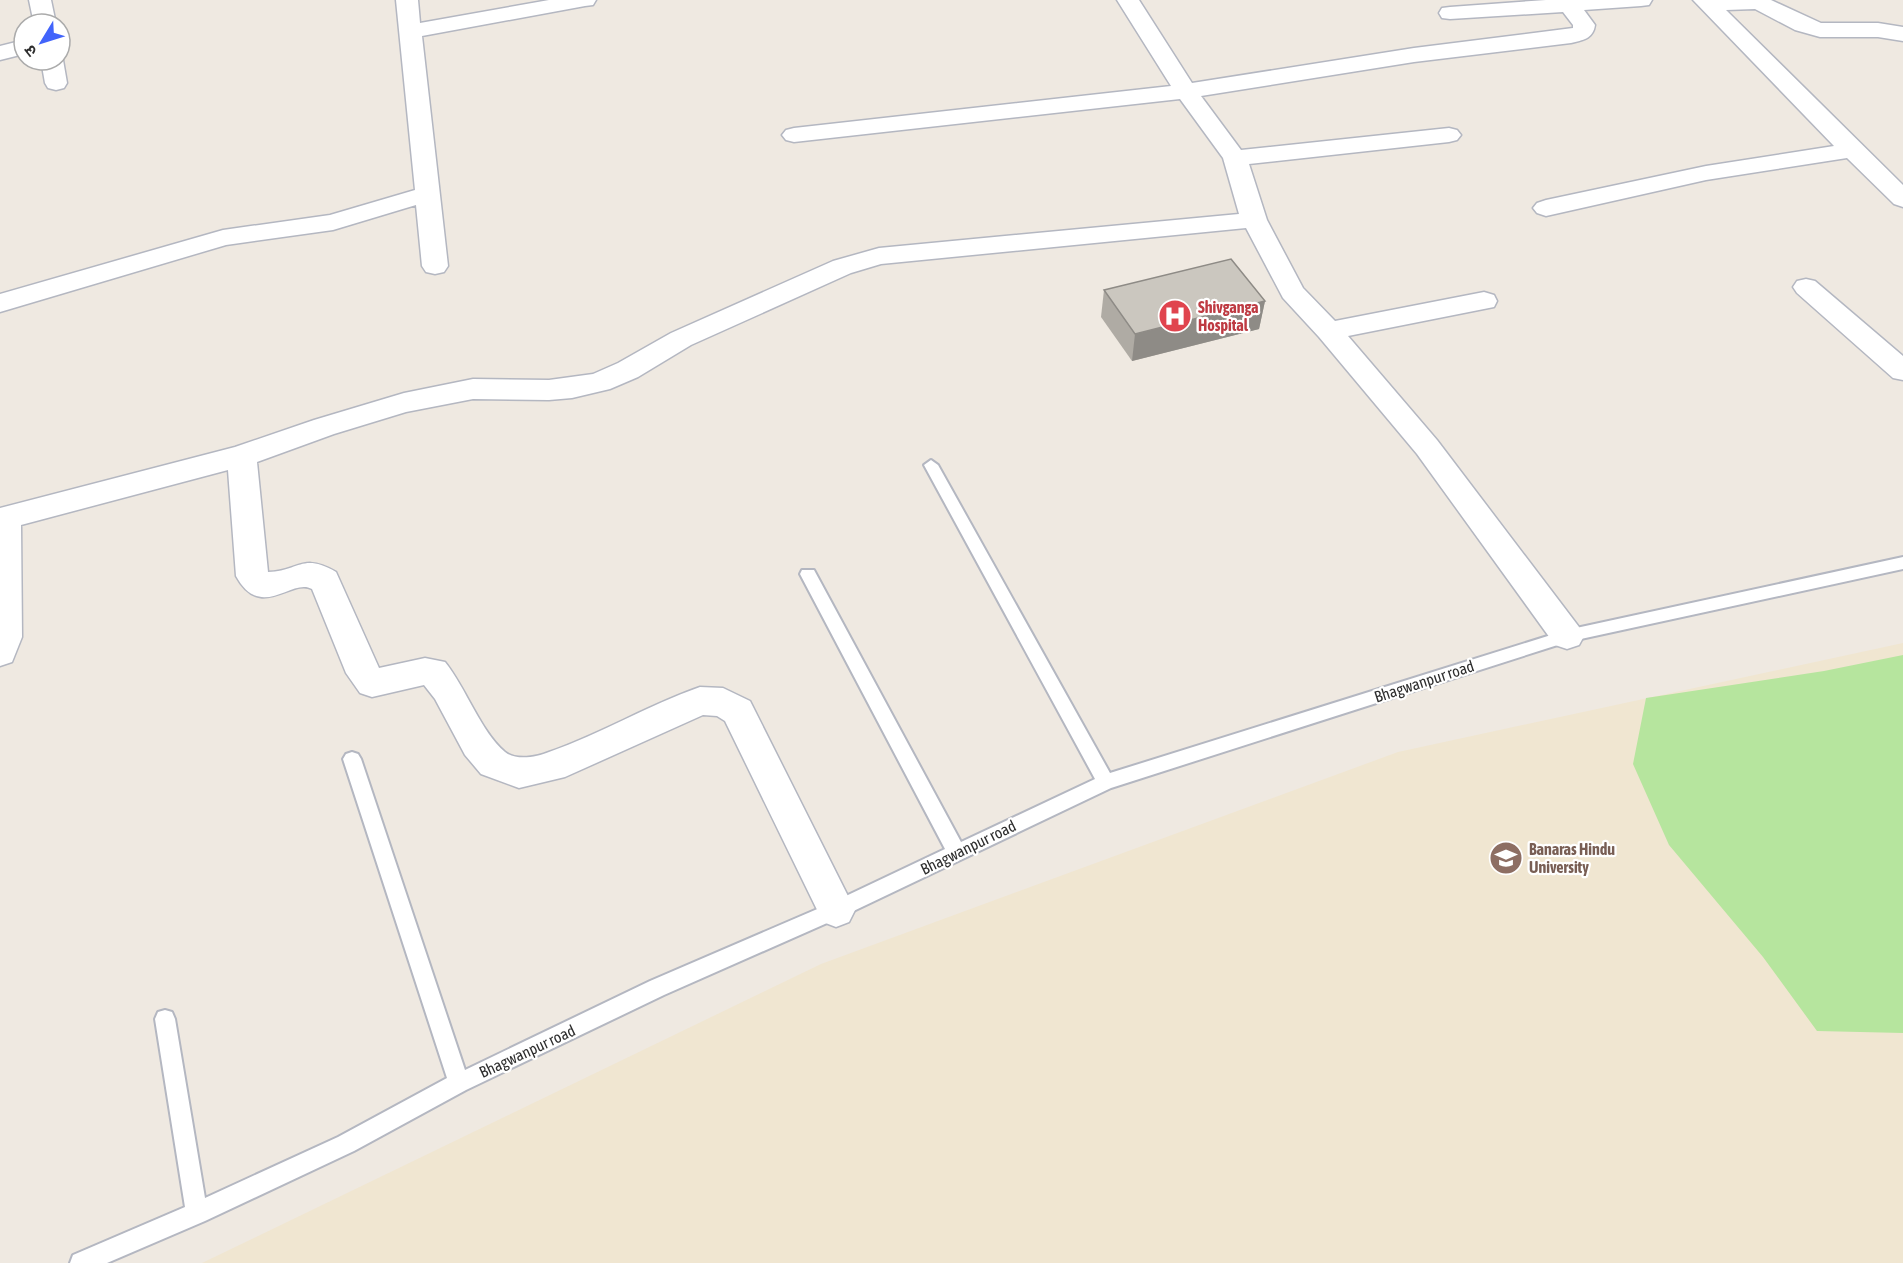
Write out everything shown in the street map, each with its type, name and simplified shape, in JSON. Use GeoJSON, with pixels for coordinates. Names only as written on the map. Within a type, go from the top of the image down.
{"type":"FeatureCollection","features":[{"type":"Feature","properties":{"kind":"street"},"geometry":{"type":"LineString","coordinates":[[407,0],[435,266]]}},
{"type":"Feature","properties":{"kind":"street"},"geometry":{"type":"LineString","coordinates":[[411,31],[585,0]]}},
{"type":"Feature","properties":{"kind":"street"},"geometry":{"type":"LineString","coordinates":[[1450,13],[1641,0]]}},
{"type":"Feature","properties":{"kind":"street"},"geometry":{"type":"LineString","coordinates":[[1135,1],[1186,92],[1236,158],[1254,220],[1292,292],[1329,331],[1427,447],[1567,636]]}},
{"type":"Feature","properties":{"kind":"street"},"geometry":{"type":"LineString","coordinates":[[1707,2],[1758,2],[1803,25],[1820,30],[1878,30],[1903,34]]}},
{"type":"Feature","properties":{"kind":"street"},"geometry":{"type":"LineString","coordinates":[[1707,2],[1851,150],[1903,199]]}},
{"type":"Feature","properties":{"kind":"street"},"geometry":{"type":"LineString","coordinates":[[794,135],[1186,92],[1414,55],[1571,36],[1583,32],[1584,25],[1569,5]]}},
{"type":"Feature","properties":{"kind":"street"},"geometry":{"type":"LineString","coordinates":[[54,72],[56,82]]}},
{"type":"Feature","properties":{"kind":"street"},"geometry":{"type":"LineString","coordinates":[[1236,158],[1449,135]]}},
{"type":"Feature","properties":{"kind":"street"},"geometry":{"type":"LineString","coordinates":[[1546,208],[1706,173],[1851,150]]}},
{"type":"Feature","properties":{"kind":"street"},"geometry":{"type":"LineString","coordinates":[[0,303],[224,238],[333,222],[428,194]]}},
{"type":"Feature","properties":{"kind":"street"},"geometry":{"type":"LineString","coordinates":[[0,652],[5,638],[3,518],[242,456],[324,427],[445,394],[496,388],[561,389],[600,382],[628,370],[681,339],[842,267],[879,256],[1254,220]]}},
{"type":"Feature","properties":{"kind":"street"},"geometry":{"type":"LineString","coordinates":[[1806,287],[1903,371]]}},
{"type":"Feature","properties":{"kind":"street"},"geometry":{"type":"LineString","coordinates":[[1329,331],[1484,301]]}},
{"type":"Feature","properties":{"kind":"street"},"geometry":{"type":"LineString","coordinates":[[242,456],[252,576],[258,584],[274,584],[303,574],[315,574],[325,581],[363,673],[372,683],[389,681],[417,671],[432,671],[447,689],[477,744],[494,764],[519,773],[552,767],[700,701],[723,702],[738,711],[836,910]]}},
{"type":"Feature","properties":{"kind":"lane"},"geometry":{"type":"LineString","coordinates":[[931,465],[1106,782]]}},
{"type":"Feature","properties":{"kind":"lane","name":"Bhagwanpur road"},"geometry":{"type":"LineString","coordinates":[[81,1263],[197,1213],[346,1144],[459,1083],[657,988],[836,910],[1106,782],[1567,636],[1903,563]]}},
{"type":"Feature","properties":{"kind":"lane"},"geometry":{"type":"LineString","coordinates":[[808,574],[957,853]]}},
{"type":"Feature","properties":{"kind":"lane"},"geometry":{"type":"LineString","coordinates":[[352,759],[459,1083]]}},
{"type":"Feature","properties":{"kind":"lane"},"geometry":{"type":"LineString","coordinates":[[165,1019],[197,1213]]}},
{"type":"Feature","properties":{"kind":"shaded area","name":"Banaras Hindu University"},"geometry":{"type":"Polygon","coordinates":[[[1903,643],[1903,1263],[202,1263],[821,964],[1398,752],[1903,643]]]}},
{"type":"Feature","properties":{"kind":"green space"},"geometry":{"type":"Polygon","coordinates":[[[1903,655],[1903,1033],[1817,1031],[1763,957],[1669,845],[1633,764],[1646,698],[1824,671],[1903,655]]]}},
{"type":"Feature","properties":{"kind":"building"},"geometry":{"type":"Polygon","coordinates":[[[1231,259],[1265,301],[1135,334],[1104,290],[1231,259]]]}},
{"type":"Feature","properties":{"kind":"place","name":"Shivganga Hospital"},"geometry":{"type":"Point","coordinates":[1175,316]}},
{"type":"Feature","properties":{"kind":"place","name":"Banaras Hindu University"},"geometry":{"type":"Point","coordinates":[1506,858]}}]}
